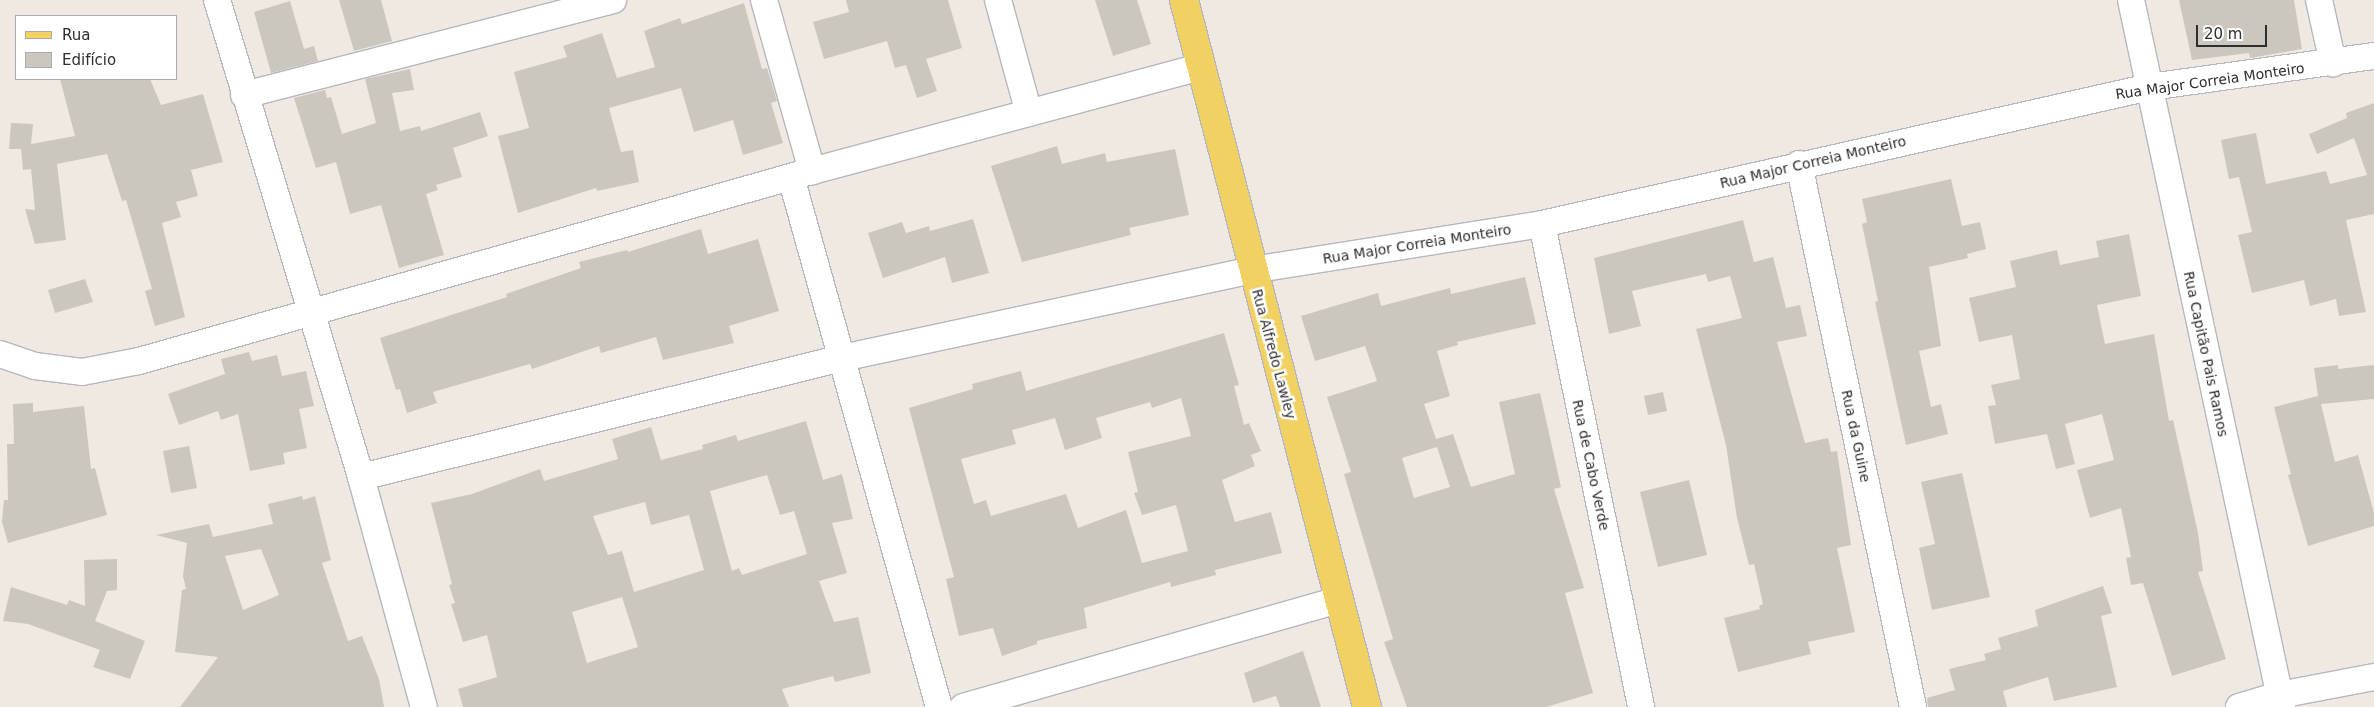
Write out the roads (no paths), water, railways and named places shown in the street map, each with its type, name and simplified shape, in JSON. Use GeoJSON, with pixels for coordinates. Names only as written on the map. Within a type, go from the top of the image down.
{"type":"FeatureCollection","features":[{"type":"Feature","properties":{"kind":"main road","name":"Rua Alfredo Lawley"},"geometry":{"type":"LineString","coordinates":[[1184,0],[1252,270],[1367,707]]}},
{"type":"Feature","properties":{"kind":"street"},"geometry":{"type":"LineString","coordinates":[[217,0],[244,95],[361,477],[424,707]]}},
{"type":"Feature","properties":{"kind":"street"},"geometry":{"type":"LineString","coordinates":[[244,95],[613,0]]}},
{"type":"Feature","properties":{"kind":"street"},"geometry":{"type":"LineString","coordinates":[[764,0],[842,358],[939,707]]}},
{"type":"Feature","properties":{"kind":"street"},"geometry":{"type":"LineString","coordinates":[[998,0],[1029,113]]}},
{"type":"Feature","properties":{"kind":"street","name":"Rua Capitão Pais Ramos"},"geometry":{"type":"LineString","coordinates":[[2131,0],[2281,701]]}},
{"type":"Feature","properties":{"kind":"street"},"geometry":{"type":"LineString","coordinates":[[2319,0],[2334,63]]}},
{"type":"Feature","properties":{"kind":"street","name":"Rua Major Correia Monteiro"},"geometry":{"type":"LineString","coordinates":[[361,477],[842,358],[1252,270],[1542,224],[1799,164],[2150,87],[2374,56]]}},
{"type":"Feature","properties":{"kind":"street"},"geometry":{"type":"LineString","coordinates":[[0,354],[35,366],[82,372],[139,361],[802,174],[1200,67]]}},
{"type":"Feature","properties":{"kind":"street","name":"Rua da Guine"},"geometry":{"type":"LineString","coordinates":[[1799,164],[1913,707]]}},
{"type":"Feature","properties":{"kind":"street","name":"Rua de Cabo Verde"},"geometry":{"type":"LineString","coordinates":[[1542,224],[1641,707]]}},
{"type":"Feature","properties":{"kind":"street"},"geometry":{"type":"LineString","coordinates":[[963,707],[1339,600]]}},
{"type":"Feature","properties":{"kind":"street"},"geometry":{"type":"LineString","coordinates":[[2239,707],[2281,701],[2374,677]]}}]}
